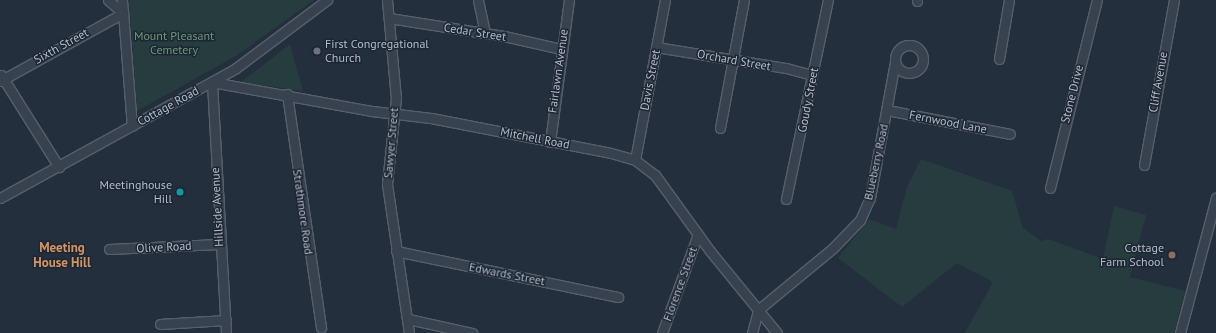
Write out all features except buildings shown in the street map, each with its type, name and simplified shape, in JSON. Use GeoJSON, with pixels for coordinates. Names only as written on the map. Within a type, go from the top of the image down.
{"type":"FeatureCollection","features":[{"type":"Feature","properties":{"kind":"street"},"geometry":{"type":"LineString","coordinates":[[108,0],[123,13]]}},
{"type":"Feature","properties":{"kind":"street"},"geometry":{"type":"LineString","coordinates":[[122,0],[132,126]]}},
{"type":"Feature","properties":{"kind":"street","name":"Cottage Road"},"geometry":{"type":"LineString","coordinates":[[0,198],[239,66],[327,0]]}},
{"type":"Feature","properties":{"kind":"street","name":"Sawyer Street"},"geometry":{"type":"LineString","coordinates":[[387,0],[395,77],[394,113],[387,184],[409,333]]}},
{"type":"Feature","properties":{"kind":"street"},"geometry":{"type":"LineString","coordinates":[[478,0],[485,32]]}},
{"type":"Feature","properties":{"kind":"street","name":"Fairlawn Avenue"},"geometry":{"type":"LineString","coordinates":[[550,142],[561,49],[569,0]]}},
{"type":"Feature","properties":{"kind":"street","name":"Davis Street"},"geometry":{"type":"LineString","coordinates":[[635,160],[665,0]]}},
{"type":"Feature","properties":{"kind":"street"},"geometry":{"type":"LineString","coordinates":[[720,128],[744,0]]}},
{"type":"Feature","properties":{"kind":"street","name":"Goudy Street"},"geometry":{"type":"LineString","coordinates":[[786,199],[828,0]]}},
{"type":"Feature","properties":{"kind":"street"},"geometry":{"type":"LineString","coordinates":[[999,59],[1010,0]]}},
{"type":"Feature","properties":{"kind":"street","name":"Stone Drive"},"geometry":{"type":"LineString","coordinates":[[1050,188],[1097,0]]}},
{"type":"Feature","properties":{"kind":"street","name":"Cliff Avenue"},"geometry":{"type":"LineString","coordinates":[[1144,165],[1174,0]]}},
{"type":"Feature","properties":{"kind":"street","name":"Sixth Street"},"geometry":{"type":"LineString","coordinates":[[1,78],[123,13]]}},
{"type":"Feature","properties":{"kind":"street","name":"Cedar Street"},"geometry":{"type":"LineString","coordinates":[[389,18],[485,32],[561,49]]}},
{"type":"Feature","properties":{"kind":"street","name":"Blueberry Road"},"geometry":{"type":"LineString","coordinates":[[758,310],[834,248],[860,220],[870,198],[887,110],[896,53],[903,47],[911,45],[919,50],[923,58],[921,67],[908,74],[891,87]]}},
{"type":"Feature","properties":{"kind":"street","name":"Orchard Street"},"geometry":{"type":"LineString","coordinates":[[656,47],[732,61],[786,68],[812,76]]}},
{"type":"Feature","properties":{"kind":"street"},"geometry":{"type":"LineString","coordinates":[[895,62],[899,70],[908,74]]}},
{"type":"Feature","properties":{"kind":"street"},"geometry":{"type":"LineString","coordinates":[[1,78],[59,166]]}},
{"type":"Feature","properties":{"kind":"street","name":"Mitchell Road"},"geometry":{"type":"LineString","coordinates":[[212,82],[394,113],[611,153],[635,160],[654,175],[698,234],[777,333]]}},
{"type":"Feature","properties":{"kind":"street","name":"Hillside Avenue"},"geometry":{"type":"LineString","coordinates":[[212,82],[219,244],[226,333]]}},
{"type":"Feature","properties":{"kind":"street","name":"Strathmore Road"},"geometry":{"type":"LineString","coordinates":[[287,94],[321,328]]}},
{"type":"Feature","properties":{"kind":"street","name":"Fernwood Lane"},"geometry":{"type":"LineString","coordinates":[[887,110],[1010,134]]}},
{"type":"Feature","properties":{"kind":"street"},"geometry":{"type":"LineString","coordinates":[[1180,333],[1212,233],[1216,198]]}},
{"type":"Feature","properties":{"kind":"street","name":"Florence Street"},"geometry":{"type":"LineString","coordinates":[[662,333],[698,234]]}},
{"type":"Feature","properties":{"kind":"street","name":"Olive Road"},"geometry":{"type":"LineString","coordinates":[[109,249],[219,244]]}},
{"type":"Feature","properties":{"kind":"street","name":"Edwards Street"},"geometry":{"type":"LineString","coordinates":[[396,251],[618,297]]}},
{"type":"Feature","properties":{"kind":"street"},"geometry":{"type":"LineString","coordinates":[[752,333],[758,310]]}},
{"type":"Feature","properties":{"kind":"street"},"geometry":{"type":"LineString","coordinates":[[408,319],[472,333]]}},
{"type":"Feature","properties":{"kind":"street"},"geometry":{"type":"LineString","coordinates":[[160,324],[226,320]]}},
{"type":"Feature","properties":{"kind":"green space","name":"Mount Pleasant Cemetery"},"geometry":{"type":"Polygon","coordinates":[[[129,0],[314,0],[236,56],[137,111],[129,0]]]}},
{"type":"Feature","properties":{"kind":"green space"},"geometry":{"type":"Polygon","coordinates":[[[290,44],[303,91],[241,82],[290,44]]]}},
{"type":"Feature","properties":{"kind":"green space"},"geometry":{"type":"Polygon","coordinates":[[[921,159],[1012,191],[1023,228],[1041,241],[1048,239],[1103,259],[1114,206],[1146,215],[1130,277],[1185,291],[1174,333],[965,333],[993,282],[957,263],[902,307],[838,258],[869,219],[896,229],[907,187],[921,159]]]}},
{"type":"Feature","properties":{"kind":"place","name":"First Congregational Church"},"geometry":{"type":"Point","coordinates":[317,51]}},
{"type":"Feature","properties":{"kind":"place","name":"Meetinghouse Hill"},"geometry":{"type":"Point","coordinates":[180,192]}},
{"type":"Feature","properties":{"kind":"place","name":"Cottage Farm School"},"geometry":{"type":"Point","coordinates":[1172,255]}},
{"type":"Feature","properties":{"kind":"district","name":"Meeting House Hill"},"geometry":{"type":"Point","coordinates":[62,256]}}]}
